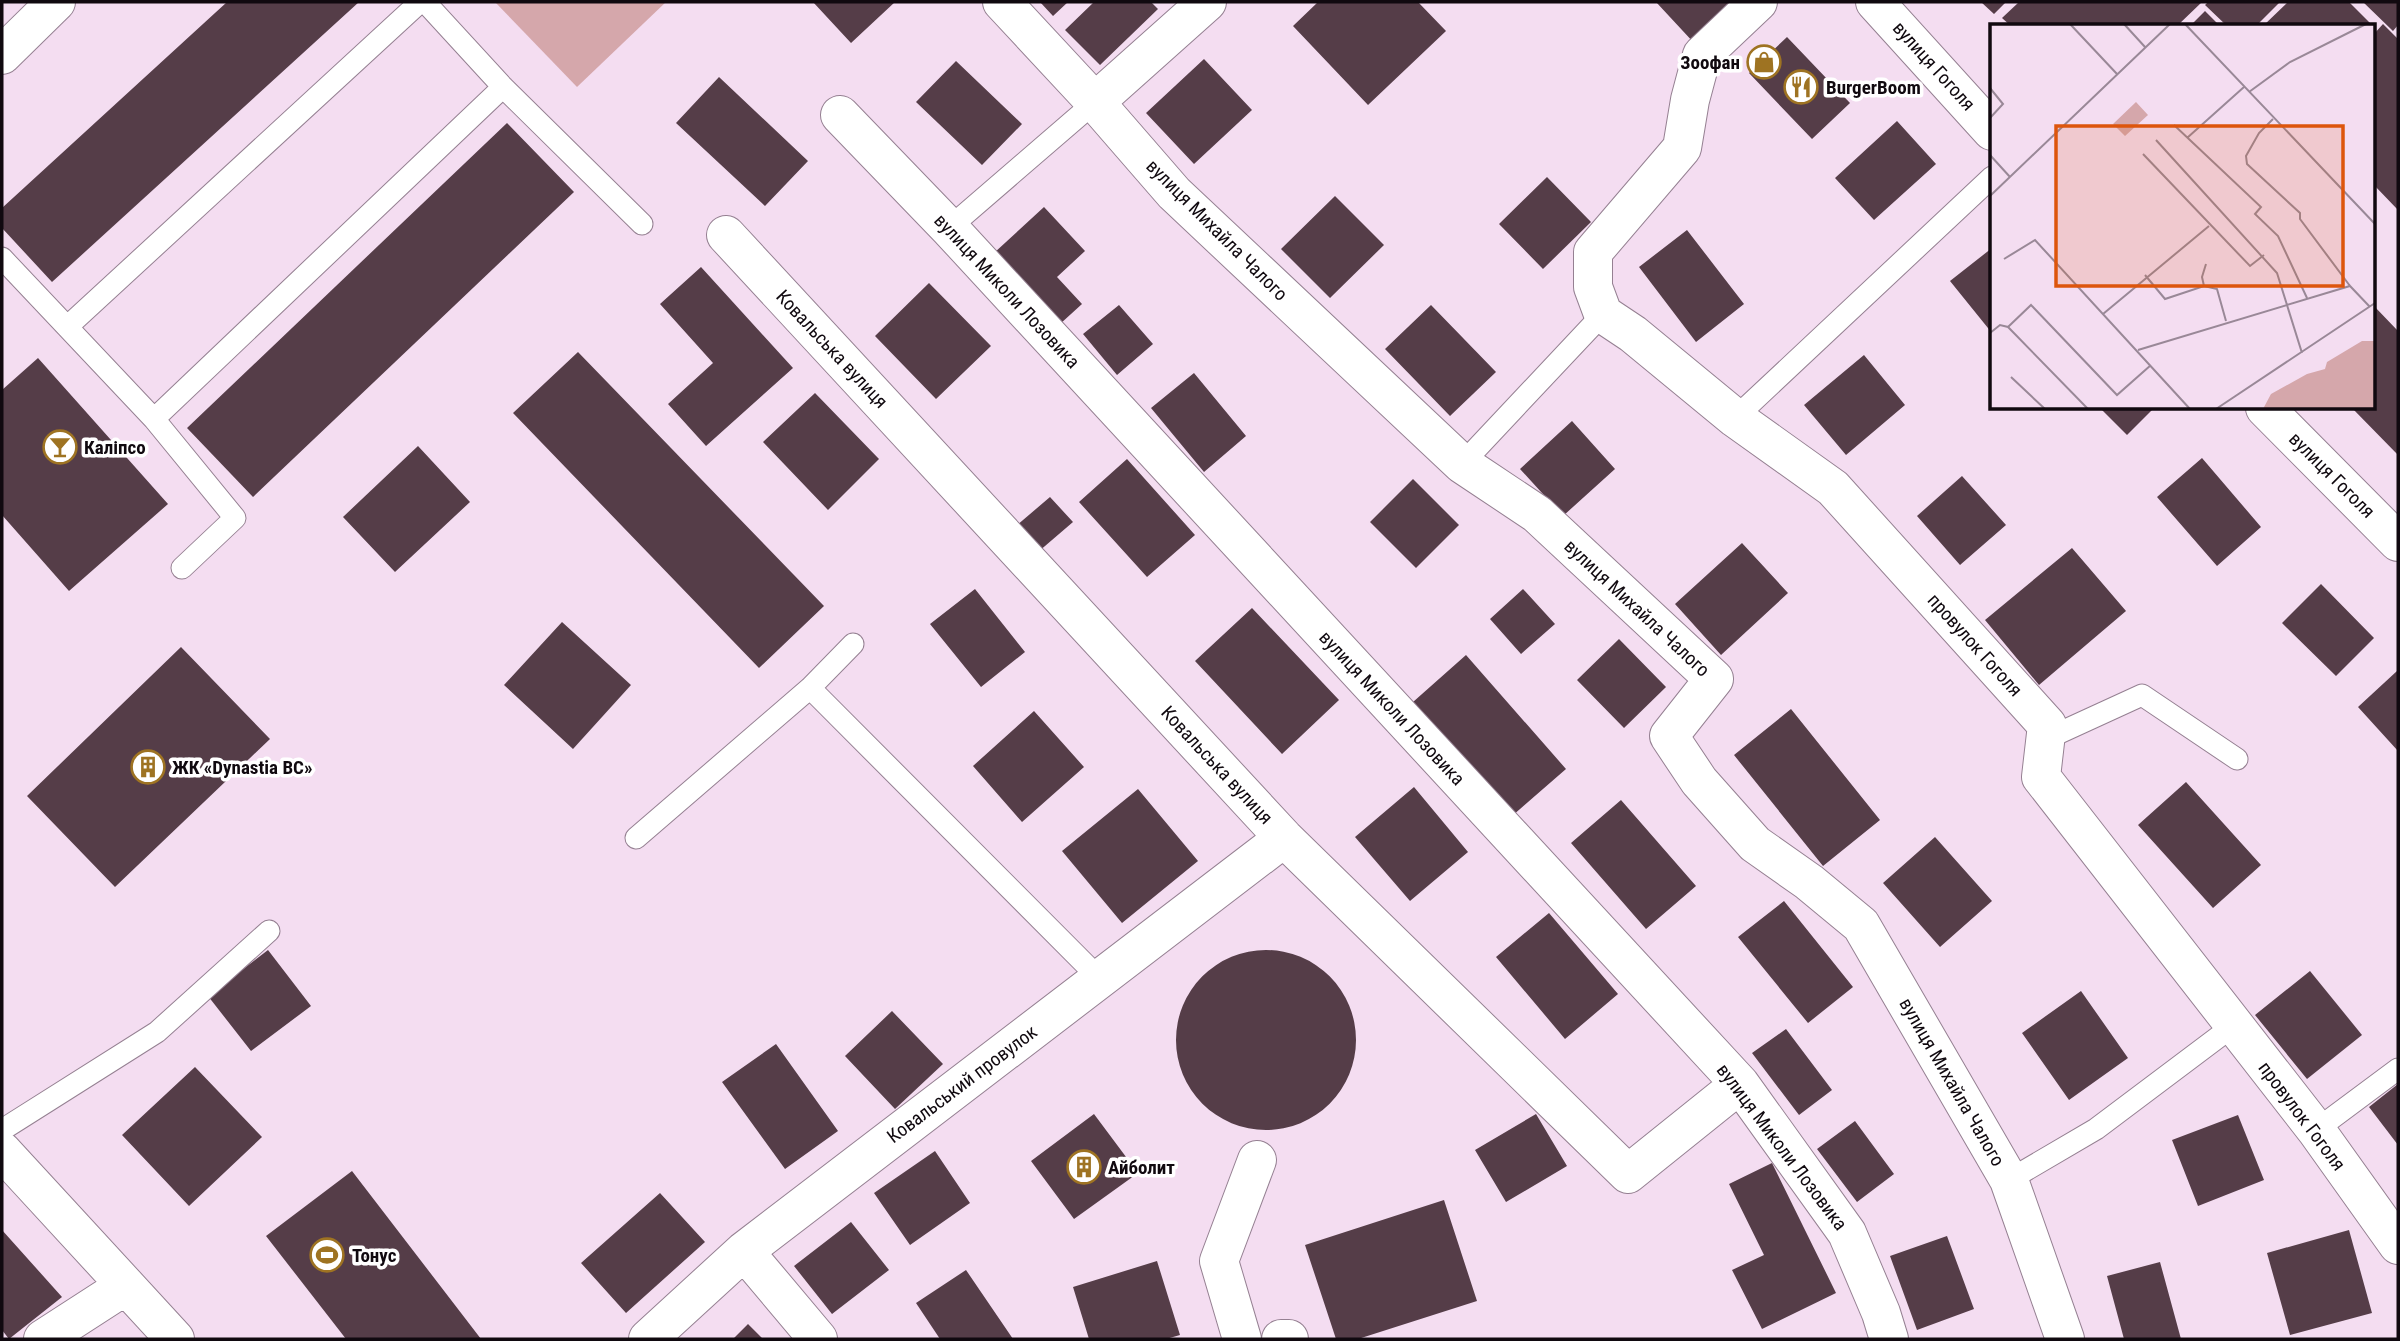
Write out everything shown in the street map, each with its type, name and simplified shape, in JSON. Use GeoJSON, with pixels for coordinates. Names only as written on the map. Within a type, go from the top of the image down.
{"type":"FeatureCollection","features":[{"type":"Feature","properties":{"kind":"street"},"geometry":{"type":"LineString","coordinates":[[2,55],[56,2]]}},
{"type":"Feature","properties":{"kind":"street","name":"вулиця Михайла Чалого"},"geometry":{"type":"LineString","coordinates":[[1002,2],[1095,102],[1174,193],[1462,464],[1537,514],[1714,679],[1669,736],[1699,781],[1755,844],[1809,882],[1861,925],[2009,1180],[2065,1339]]}},
{"type":"Feature","properties":{"kind":"street"},"geometry":{"type":"LineString","coordinates":[[1095,102],[1208,2]]}},
{"type":"Feature","properties":{"kind":"street"},"geometry":{"type":"LineString","coordinates":[[1603,314],[1592,287],[1592,252],[1682,148],[1690,100],[1702,55],[1758,2]]}},
{"type":"Feature","properties":{"kind":"street","name":"вулиця Гоголя"},"geometry":{"type":"LineString","coordinates":[[1875,2],[1990,129]]}},
{"type":"Feature","properties":{"kind":"street","name":"вулиця Миколи Лозовика"},"geometry":{"type":"LineString","coordinates":[[840,115],[950,228],[1740,1084],[1847,1233],[1881,1313],[1889,1339]]}},
{"type":"Feature","properties":{"kind":"street","name":"Ковальська вулиця"},"geometry":{"type":"LineString","coordinates":[[726,235],[1284,838],[1628,1174],[1740,1084]]}},
{"type":"Feature","properties":{"kind":"street","name":"провулок Гоголя"},"geometry":{"type":"LineString","coordinates":[[1603,314],[1633,334],[1735,418],[1833,488],[2048,725],[2041,777],[2316,1130],[2398,1245]]}},
{"type":"Feature","properties":{"kind":"street","name":"вулиця Гоголя"},"geometry":{"type":"LineString","coordinates":[[2267,410],[2398,542]]}},
{"type":"Feature","properties":{"kind":"street","name":"Ковальський провулок"},"geometry":{"type":"LineString","coordinates":[[648,1339],[744,1251],[1284,838]]}},
{"type":"Feature","properties":{"kind":"street"},"geometry":{"type":"LineString","coordinates":[[2,1151],[175,1339]]}},
{"type":"Feature","properties":{"kind":"street"},"geometry":{"type":"LineString","coordinates":[[1242,1339],[1219,1261],[1257,1160]]}},
{"type":"Feature","properties":{"kind":"street"},"geometry":{"type":"LineString","coordinates":[[744,1251],[818,1339]]}},
{"type":"Feature","properties":{"kind":"street"},"geometry":{"type":"LineString","coordinates":[[43,1339],[125,1286]]}},
{"type":"Feature","properties":{"kind":"street"},"geometry":{"type":"LineString","coordinates":[[1281,1339],[1289,1339]]}},
{"type":"Feature","properties":{"kind":"lane"},"geometry":{"type":"LineString","coordinates":[[67,327],[422,2],[503,88],[642,224]]}},
{"type":"Feature","properties":{"kind":"lane"},"geometry":{"type":"LineString","coordinates":[[155,419],[503,88]]}},
{"type":"Feature","properties":{"kind":"lane"},"geometry":{"type":"LineString","coordinates":[[950,228],[1095,102]]}},
{"type":"Feature","properties":{"kind":"lane"},"geometry":{"type":"LineString","coordinates":[[1735,418],[1990,179]]}},
{"type":"Feature","properties":{"kind":"lane"},"geometry":{"type":"LineString","coordinates":[[2,258],[155,419],[235,518],[182,568]]}},
{"type":"Feature","properties":{"kind":"lane"},"geometry":{"type":"LineString","coordinates":[[1462,464],[1603,314]]}},
{"type":"Feature","properties":{"kind":"lane"},"geometry":{"type":"LineString","coordinates":[[636,838],[810,688],[853,645]]}},
{"type":"Feature","properties":{"kind":"lane"},"geometry":{"type":"LineString","coordinates":[[810,688],[1100,979]]}},
{"type":"Feature","properties":{"kind":"lane"},"geometry":{"type":"LineString","coordinates":[[2046,739],[2142,695],[2237,759]]}},
{"type":"Feature","properties":{"kind":"lane"},"geometry":{"type":"LineString","coordinates":[[2,1130],[157,1032],[269,931]]}},
{"type":"Feature","properties":{"kind":"lane"},"geometry":{"type":"LineString","coordinates":[[2009,1180],[2096,1129],[2233,1026]]}},
{"type":"Feature","properties":{"kind":"lane"},"geometry":{"type":"LineString","coordinates":[[2316,1130],[2398,1069]]}},
{"type":"Feature","properties":{"kind":"shaded area"},"geometry":{"type":"Polygon","coordinates":[[[495,2],[666,2],[577,87],[495,2]]]}},
{"type":"Feature","properties":{"kind":"building"},"geometry":{"type":"Polygon","coordinates":[[[227,2],[359,2],[52,282],[2,228],[2,208],[227,2]]]}},
{"type":"Feature","properties":{"kind":"building"},"geometry":{"type":"Polygon","coordinates":[[[813,2],[895,2],[851,43],[813,2]]]}},
{"type":"Feature","properties":{"kind":"building"},"geometry":{"type":"Polygon","coordinates":[[[1040,2],[1068,2],[1053,16],[1040,2]]]}},
{"type":"Feature","properties":{"kind":"building"},"geometry":{"type":"Polygon","coordinates":[[[1094,2],[1151,2],[1158,9],[1100,65],[1065,30],[1094,2]]]}},
{"type":"Feature","properties":{"kind":"building"},"geometry":{"type":"Polygon","coordinates":[[[1318,2],[1418,2],[1446,31],[1368,105],[1293,26],[1318,2]]]}},
{"type":"Feature","properties":{"kind":"building"},"geometry":{"type":"Polygon","coordinates":[[[1656,2],[1740,2],[1695,44],[1656,2]]]}},
{"type":"Feature","properties":{"kind":"building"},"geometry":{"type":"Polygon","coordinates":[[[1981,2],[2006,2],[1994,14],[1981,2]]]}},
{"type":"Feature","properties":{"kind":"building"},"geometry":{"type":"Polygon","coordinates":[[[2019,2],[2202,2],[2179,24],[2009,24],[2002,18],[2019,2]]]}},
{"type":"Feature","properties":{"kind":"building"},"geometry":{"type":"Polygon","coordinates":[[[2208,2],[2280,2],[2258,24],[2225,24],[2205,5],[2208,2]]]}},
{"type":"Feature","properties":{"kind":"building"},"geometry":{"type":"Polygon","coordinates":[[[2288,2],[2349,2],[2371,24],[2265,24],[2288,2]]]}},
{"type":"Feature","properties":{"kind":"building"},"geometry":{"type":"Polygon","coordinates":[[[2363,2],[2398,2],[2398,25],[2393,31],[2363,2]]]}},
{"type":"Feature","properties":{"kind":"building"},"geometry":{"type":"Polygon","coordinates":[[[2205,11],[2218,24],[2192,24],[2205,11]]]}},
{"type":"Feature","properties":{"kind":"building"},"geometry":{"type":"Polygon","coordinates":[[[2383,24],[2398,39],[2398,210],[2376,187],[2376,32],[2383,24]]]}},
{"type":"Feature","properties":{"kind":"building"},"geometry":{"type":"Polygon","coordinates":[[[1787,37],[1850,103],[1812,139],[1749,73],[1787,37]]]}},
{"type":"Feature","properties":{"kind":"building"},"geometry":{"type":"Polygon","coordinates":[[[1204,59],[1252,110],[1194,164],[1146,113],[1204,59]]]}},
{"type":"Feature","properties":{"kind":"building"},"geometry":{"type":"Polygon","coordinates":[[[956,61],[1022,124],[982,165],[916,102],[956,61]]]}},
{"type":"Feature","properties":{"kind":"building"},"geometry":{"type":"Polygon","coordinates":[[[719,77],[808,161],[765,206],[676,123],[719,77]]]}},
{"type":"Feature","properties":{"kind":"building"},"geometry":{"type":"Polygon","coordinates":[[[1897,121],[1936,164],[1874,220],[1835,178],[1897,121]]]}},
{"type":"Feature","properties":{"kind":"building"},"geometry":{"type":"Polygon","coordinates":[[[507,123],[574,192],[253,497],[187,428],[507,123]]]}},
{"type":"Feature","properties":{"kind":"building"},"geometry":{"type":"Polygon","coordinates":[[[1547,177],[1591,222],[1543,269],[1499,224],[1547,177]]]}},
{"type":"Feature","properties":{"kind":"building"},"geometry":{"type":"Polygon","coordinates":[[[1335,196],[1384,245],[1330,298],[1281,249],[1335,196]]]}},
{"type":"Feature","properties":{"kind":"building"},"geometry":{"type":"Polygon","coordinates":[[[1044,207],[1085,251],[1057,277],[1082,304],[1060,324],[994,253],[1044,207]]]}},
{"type":"Feature","properties":{"kind":"building"},"geometry":{"type":"Polygon","coordinates":[[[1687,230],[1744,304],[1696,342],[1639,267],[1687,230]]]}},
{"type":"Feature","properties":{"kind":"building"},"geometry":{"type":"Polygon","coordinates":[[[1990,250],[1990,331],[1950,281],[1990,250]]]}},
{"type":"Feature","properties":{"kind":"building"},"geometry":{"type":"Polygon","coordinates":[[[701,267],[793,368],[706,446],[668,404],[713,363],[660,304],[701,267]]]}},
{"type":"Feature","properties":{"kind":"building"},"geometry":{"type":"Polygon","coordinates":[[[929,283],[991,346],[936,399],[875,336],[929,283]]]}},
{"type":"Feature","properties":{"kind":"building"},"geometry":{"type":"Polygon","coordinates":[[[1119,305],[1153,344],[1117,375],[1083,334],[1119,305]]]}},
{"type":"Feature","properties":{"kind":"building"},"geometry":{"type":"Polygon","coordinates":[[[1431,305],[1496,372],[1450,416],[1385,349],[1431,305]]]}},
{"type":"Feature","properties":{"kind":"building"},"geometry":{"type":"Polygon","coordinates":[[[2376,308],[2398,331],[2398,455],[2354,410],[2376,410],[2376,308]]]}},
{"type":"Feature","properties":{"kind":"building"},"geometry":{"type":"Polygon","coordinates":[[[578,352],[824,606],[759,668],[513,413],[578,352]]]}},
{"type":"Feature","properties":{"kind":"building"},"geometry":{"type":"Polygon","coordinates":[[[1864,355],[1905,405],[1846,455],[1804,405],[1864,355]]]}},
{"type":"Feature","properties":{"kind":"building","name":"Каліпсо"},"geometry":{"type":"Polygon","coordinates":[[[38,358],[168,504],[69,591],[2,515],[2,390],[38,358]]]}},
{"type":"Feature","properties":{"kind":"building"},"geometry":{"type":"Polygon","coordinates":[[[1194,373],[1246,436],[1204,472],[1151,408],[1194,373]]]}},
{"type":"Feature","properties":{"kind":"building"},"geometry":{"type":"Polygon","coordinates":[[[815,393],[879,459],[828,510],[763,442],[815,393]]]}},
{"type":"Feature","properties":{"kind":"building"},"geometry":{"type":"Polygon","coordinates":[[[2102,410],[2152,410],[2127,435],[2102,410]]]}},
{"type":"Feature","properties":{"kind":"building"},"geometry":{"type":"Polygon","coordinates":[[[1572,421],[1615,469],[1563,516],[1520,469],[1572,421]]]}},
{"type":"Feature","properties":{"kind":"building"},"geometry":{"type":"Polygon","coordinates":[[[418,446],[470,502],[395,572],[343,517],[418,446]]]}},
{"type":"Feature","properties":{"kind":"building"},"geometry":{"type":"Polygon","coordinates":[[[2202,458],[2261,527],[2217,566],[2157,497],[2202,458]]]}},
{"type":"Feature","properties":{"kind":"building"},"geometry":{"type":"Polygon","coordinates":[[[1127,459],[1195,535],[1147,577],[1079,502],[1127,459]]]}},
{"type":"Feature","properties":{"kind":"building"},"geometry":{"type":"Polygon","coordinates":[[[1962,476],[2006,525],[1960,565],[1917,516],[1962,476]]]}},
{"type":"Feature","properties":{"kind":"building"},"geometry":{"type":"Polygon","coordinates":[[[1413,479],[1459,525],[1416,568],[1370,522],[1413,479]]]}},
{"type":"Feature","properties":{"kind":"building"},"geometry":{"type":"Polygon","coordinates":[[[1050,497],[1073,522],[1038,552],[1016,526],[1050,497]]]}},
{"type":"Feature","properties":{"kind":"building"},"geometry":{"type":"Polygon","coordinates":[[[1742,543],[1788,593],[1721,655],[1675,604],[1742,543]]]}},
{"type":"Feature","properties":{"kind":"building"},"geometry":{"type":"Polygon","coordinates":[[[2072,548],[2126,611],[2039,685],[1985,620],[2072,548]]]}},
{"type":"Feature","properties":{"kind":"building"},"geometry":{"type":"Polygon","coordinates":[[[2321,584],[2374,638],[2336,676],[2282,623],[2321,584]]]}},
{"type":"Feature","properties":{"kind":"building"},"geometry":{"type":"Polygon","coordinates":[[[975,589],[1025,652],[981,687],[930,624],[975,589]]]}},
{"type":"Feature","properties":{"kind":"building"},"geometry":{"type":"Polygon","coordinates":[[[1523,589],[1555,624],[1521,654],[1490,619],[1523,589]]]}},
{"type":"Feature","properties":{"kind":"building"},"geometry":{"type":"Polygon","coordinates":[[[1252,608],[1339,700],[1282,754],[1195,661],[1252,608]]]}},
{"type":"Feature","properties":{"kind":"building"},"geometry":{"type":"Polygon","coordinates":[[[562,622],[631,685],[573,749],[504,685],[562,622]]]}},
{"type":"Feature","properties":{"kind":"building"},"geometry":{"type":"Polygon","coordinates":[[[1619,639],[1666,687],[1624,728],[1577,680],[1619,639]]]}},
{"type":"Feature","properties":{"kind":"building","name":"ЖК «Dynastia BC»"},"geometry":{"type":"Polygon","coordinates":[[[181,647],[270,739],[115,887],[27,796],[181,647]]]}},
{"type":"Feature","properties":{"kind":"building"},"geometry":{"type":"Polygon","coordinates":[[[1466,655],[1566,769],[1512,816],[1413,702],[1466,655]]]}},
{"type":"Feature","properties":{"kind":"building"},"geometry":{"type":"Polygon","coordinates":[[[2397,671],[2398,673],[2398,751],[2358,707],[2397,671]]]}},
{"type":"Feature","properties":{"kind":"building"},"geometry":{"type":"Polygon","coordinates":[[[1791,709],[1880,820],[1823,866],[1734,755],[1791,709]]]}},
{"type":"Feature","properties":{"kind":"building"},"geometry":{"type":"Polygon","coordinates":[[[1034,711],[1084,767],[1022,822],[973,766],[1034,711]]]}},
{"type":"Feature","properties":{"kind":"building"},"geometry":{"type":"Polygon","coordinates":[[[2186,782],[2261,865],[2213,908],[2138,825],[2186,782]]]}},
{"type":"Feature","properties":{"kind":"building"},"geometry":{"type":"Polygon","coordinates":[[[1414,787],[1468,852],[1410,901],[1355,837],[1414,787]]]}},
{"type":"Feature","properties":{"kind":"building"},"geometry":{"type":"Polygon","coordinates":[[[1138,789],[1198,861],[1122,923],[1062,851],[1138,789]]]}},
{"type":"Feature","properties":{"kind":"building"},"geometry":{"type":"Polygon","coordinates":[[[1621,800],[1696,886],[1646,929],[1571,843],[1621,800]]]}},
{"type":"Feature","properties":{"kind":"building"},"geometry":{"type":"Polygon","coordinates":[[[1935,837],[1992,901],[1940,947],[1883,883],[1935,837]]]}},
{"type":"Feature","properties":{"kind":"building"},"geometry":{"type":"Polygon","coordinates":[[[1784,901],[1853,987],[1808,1023],[1738,937],[1784,901]]]}},
{"type":"Feature","properties":{"kind":"building"},"geometry":{"type":"Polygon","coordinates":[[[1549,913],[1618,994],[1565,1039],[1496,957],[1549,913]]]}},
{"type":"Feature","properties":{"kind":"building"},"geometry":{"type":"Polygon","coordinates":[[[268,950],[311,1006],[251,1051],[208,996],[268,950]]]}},
{"type":"Feature","properties":{"kind":"building"},"geometry":{"type":"Polygon","coordinates":[[[1266,950],[1300,957],[1316,965],[1329,977],[1341,990],[1349,1006],[1356,1040],[1349,1074],[1341,1090],[1329,1103],[1316,1115],[1300,1123],[1266,1130],[1232,1123],[1216,1115],[1203,1103],[1191,1090],[1183,1074],[1176,1040],[1183,1006],[1191,990],[1203,977],[1216,965],[1232,957],[1266,950]]]}},
{"type":"Feature","properties":{"kind":"building"},"geometry":{"type":"Polygon","coordinates":[[[2310,971],[2362,1035],[2307,1079],[2255,1015],[2310,971]]]}},
{"type":"Feature","properties":{"kind":"building"},"geometry":{"type":"Polygon","coordinates":[[[2081,991],[2128,1058],[2069,1100],[2022,1033],[2081,991]]]}},
{"type":"Feature","properties":{"kind":"building"},"geometry":{"type":"Polygon","coordinates":[[[892,1011],[943,1064],[895,1109],[845,1056],[892,1011]]]}},
{"type":"Feature","properties":{"kind":"building"},"geometry":{"type":"Polygon","coordinates":[[[1786,1029],[1832,1090],[1799,1115],[1752,1053],[1786,1029]]]}},
{"type":"Feature","properties":{"kind":"building"},"geometry":{"type":"Polygon","coordinates":[[[776,1044],[838,1131],[785,1169],[722,1082],[776,1044]]]}},
{"type":"Feature","properties":{"kind":"building"},"geometry":{"type":"Polygon","coordinates":[[[195,1067],[262,1137],[189,1206],[122,1135],[195,1067]]]}},
{"type":"Feature","properties":{"kind":"building"},"geometry":{"type":"Polygon","coordinates":[[[2398,1084],[2398,1145],[2369,1107],[2398,1084]]]}},
{"type":"Feature","properties":{"kind":"building","name":"Айболит"},"geometry":{"type":"Polygon","coordinates":[[[1094,1114],[1138,1173],[1074,1219],[1031,1161],[1094,1114]]]}},
{"type":"Feature","properties":{"kind":"building"},"geometry":{"type":"Polygon","coordinates":[[[1536,1114],[1567,1166],[1506,1202],[1475,1150],[1536,1114]]]}},
{"type":"Feature","properties":{"kind":"building"},"geometry":{"type":"Polygon","coordinates":[[[2238,1115],[2264,1180],[2198,1206],[2172,1140],[2238,1115]]]}},
{"type":"Feature","properties":{"kind":"building"},"geometry":{"type":"Polygon","coordinates":[[[1855,1121],[1894,1174],[1857,1202],[1817,1149],[1855,1121]]]}},
{"type":"Feature","properties":{"kind":"building"},"geometry":{"type":"Polygon","coordinates":[[[935,1151],[970,1203],[910,1245],[874,1193],[935,1151]]]}},
{"type":"Feature","properties":{"kind":"building"},"geometry":{"type":"Polygon","coordinates":[[[1772,1163],[1836,1293],[1762,1329],[1732,1270],[1764,1255],[1729,1184],[1772,1163]]]}},
{"type":"Feature","properties":{"kind":"building"},"geometry":{"type":"Polygon","coordinates":[[[352,1171],[481,1339],[346,1339],[266,1236],[352,1171]]]}},
{"type":"Feature","properties":{"kind":"building"},"geometry":{"type":"Polygon","coordinates":[[[660,1193],[705,1242],[626,1313],[581,1263],[660,1193]]]}},
{"type":"Feature","properties":{"kind":"building"},"geometry":{"type":"Polygon","coordinates":[[[1444,1200],[1477,1301],[1358,1339],[1336,1339],[1305,1245],[1444,1200]]]}},
{"type":"Feature","properties":{"kind":"building"},"geometry":{"type":"Polygon","coordinates":[[[851,1222],[889,1270],[832,1314],[794,1266],[851,1222]]]}},
{"type":"Feature","properties":{"kind":"building"},"geometry":{"type":"Polygon","coordinates":[[[2,1230],[62,1297],[9,1339],[2,1330],[2,1230]]]}},
{"type":"Feature","properties":{"kind":"building"},"geometry":{"type":"Polygon","coordinates":[[[2349,1230],[2372,1313],[2290,1335],[2267,1253],[2349,1230]]]}},
{"type":"Feature","properties":{"kind":"building"},"geometry":{"type":"Polygon","coordinates":[[[1947,1236],[1974,1309],[1917,1330],[1890,1256],[1947,1236]]]}},
{"type":"Feature","properties":{"kind":"building"},"geometry":{"type":"Polygon","coordinates":[[[1157,1261],[1180,1335],[1166,1339],[1089,1339],[1073,1287],[1157,1261]]]}},
{"type":"Feature","properties":{"kind":"building"},"geometry":{"type":"Polygon","coordinates":[[[2160,1262],[2181,1339],[2124,1339],[2107,1276],[2160,1262]]]}},
{"type":"Feature","properties":{"kind":"building"},"geometry":{"type":"Polygon","coordinates":[[[966,1270],[1013,1339],[940,1339],[916,1303],[966,1270]]]}},
{"type":"Feature","properties":{"kind":"building"},"geometry":{"type":"Polygon","coordinates":[[[748,1324],[763,1339],[733,1339],[748,1324]]]}},
{"type":"Feature","properties":{"kind":"place","name":"Зоофан"},"geometry":{"type":"Point","coordinates":[1764,62]}},
{"type":"Feature","properties":{"kind":"place","name":"BurgerBoom"},"geometry":{"type":"Point","coordinates":[1801,87]}},
{"type":"Feature","properties":{"kind":"place","name":"Каліпсо"},"geometry":{"type":"Point","coordinates":[60,447]}},
{"type":"Feature","properties":{"kind":"place","name":"ЖК «Dynastia BC»"},"geometry":{"type":"Point","coordinates":[148,767]}},
{"type":"Feature","properties":{"kind":"place","name":"Айболит"},"geometry":{"type":"Point","coordinates":[1084,1167]}},
{"type":"Feature","properties":{"kind":"place","name":"Тонус"},"geometry":{"type":"Point","coordinates":[327,1255]}}]}
